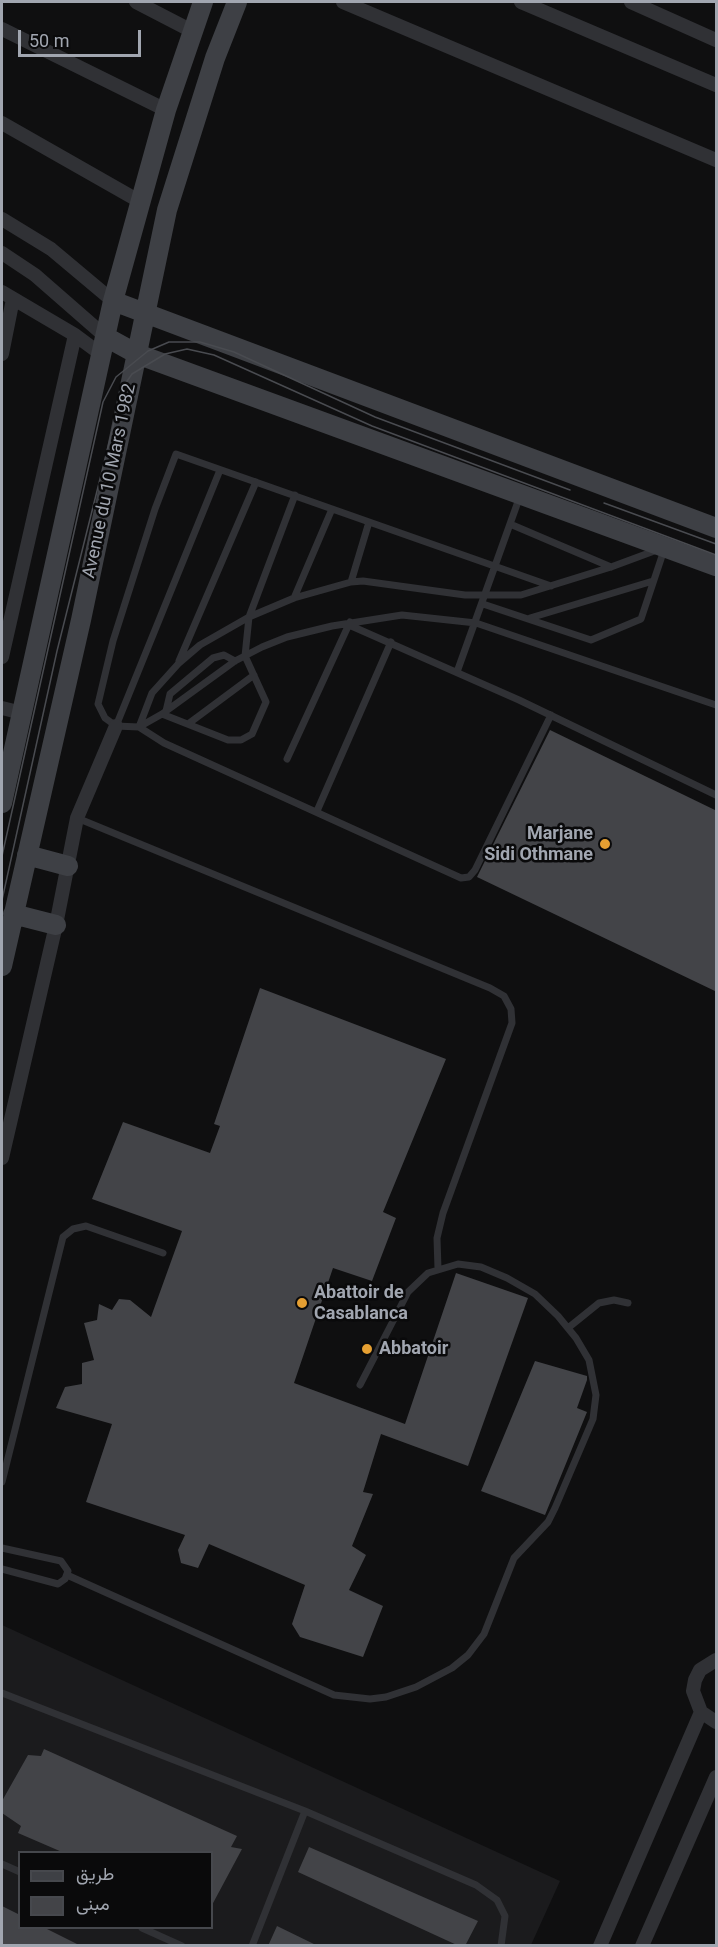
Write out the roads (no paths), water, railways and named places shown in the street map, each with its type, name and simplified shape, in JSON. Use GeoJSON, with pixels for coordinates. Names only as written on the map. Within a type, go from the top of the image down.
{"type":"FeatureCollection","features":[{"type":"Feature","properties":{"kind":"main road","name":"Avenue du 10 Mars 1982"},"geometry":{"type":"LineString","coordinates":[[2,802],[113,302],[139,201],[166,110],[203,2]]}},
{"type":"Feature","properties":{"kind":"main road","name":"Avenue du 10 Mars 1982"},"geometry":{"type":"LineString","coordinates":[[2,966],[81,620],[167,210],[215,58],[237,2]]}},
{"type":"Feature","properties":{"kind":"main road"},"geometry":{"type":"LineString","coordinates":[[113,302],[717,528]]}},
{"type":"Feature","properties":{"kind":"main road"},"geometry":{"type":"LineString","coordinates":[[104,346],[136,354],[717,566]]}},
{"type":"Feature","properties":{"kind":"main road"},"geometry":{"type":"LineString","coordinates":[[27,855],[68,866]]}},
{"type":"Feature","properties":{"kind":"main road"},"geometry":{"type":"LineString","coordinates":[[13,914],[57,926]]}},
{"type":"Feature","properties":{"kind":"street"},"geometry":{"type":"LineString","coordinates":[[136,2],[192,31]]}},
{"type":"Feature","properties":{"kind":"street"},"geometry":{"type":"LineString","coordinates":[[343,2],[717,160]]}},
{"type":"Feature","properties":{"kind":"street"},"geometry":{"type":"LineString","coordinates":[[521,2],[717,85]]}},
{"type":"Feature","properties":{"kind":"street"},"geometry":{"type":"LineString","coordinates":[[631,2],[661,8],[717,40]]}},
{"type":"Feature","properties":{"kind":"street"},"geometry":{"type":"LineString","coordinates":[[2,29],[166,110]]}},
{"type":"Feature","properties":{"kind":"street"},"geometry":{"type":"LineString","coordinates":[[2,123],[139,201]]}},
{"type":"Feature","properties":{"kind":"street"},"geometry":{"type":"LineString","coordinates":[[2,219],[51,249],[113,302]]}},
{"type":"Feature","properties":{"kind":"street"},"geometry":{"type":"LineString","coordinates":[[2,253],[35,275],[104,346]]}},
{"type":"Feature","properties":{"kind":"street"},"geometry":{"type":"LineString","coordinates":[[2,354],[7,296],[75,335],[104,346]]}},
{"type":"Feature","properties":{"kind":"street"},"geometry":{"type":"LineString","coordinates":[[2,657],[75,335]]}},
{"type":"Feature","properties":{"kind":"street"},"geometry":{"type":"LineString","coordinates":[[2,708],[22,713]]}},
{"type":"Feature","properties":{"kind":"street"},"geometry":{"type":"LineString","coordinates":[[2,1157],[57,926],[77,818],[116,726]]}},
{"type":"Feature","properties":{"kind":"street"},"geometry":{"type":"LineString","coordinates":[[717,1660],[700,1670],[695,1680],[695,1702],[701,1712],[717,1722]]}},
{"type":"Feature","properties":{"kind":"street"},"geometry":{"type":"LineString","coordinates":[[600,1946],[701,1712]]}},
{"type":"Feature","properties":{"kind":"street"},"geometry":{"type":"LineString","coordinates":[[642,1946],[717,1777]]}},
{"type":"Feature","properties":{"kind":"lane"},"geometry":{"type":"LineString","coordinates":[[551,586],[494,568],[176,454],[155,509],[113,641],[98,704],[105,718],[116,726],[139,727],[164,742],[461,878],[469,877],[475,870],[551,715]]}},
{"type":"Feature","properties":{"kind":"lane"},"geometry":{"type":"LineString","coordinates":[[116,726],[220,470]]}},
{"type":"Feature","properties":{"kind":"lane"},"geometry":{"type":"LineString","coordinates":[[178,663],[256,482]]}},
{"type":"Feature","properties":{"kind":"lane"},"geometry":{"type":"LineString","coordinates":[[457,672],[521,493]]}},
{"type":"Feature","properties":{"kind":"lane"},"geometry":{"type":"LineString","coordinates":[[164,712],[188,724],[234,741],[252,734],[266,702],[245,656],[249,617],[295,495]]}},
{"type":"Feature","properties":{"kind":"lane"},"geometry":{"type":"LineString","coordinates":[[294,597],[332,509]]}},
{"type":"Feature","properties":{"kind":"lane"},"geometry":{"type":"LineString","coordinates":[[351,582],[369,522]]}},
{"type":"Feature","properties":{"kind":"lane"},"geometry":{"type":"LineString","coordinates":[[510,524],[611,567]]}},
{"type":"Feature","properties":{"kind":"lane"},"geometry":{"type":"LineString","coordinates":[[139,727],[152,693],[178,663],[200,645],[249,617],[294,597],[351,582],[484,600],[591,640],[641,620],[665,547]]}},
{"type":"Feature","properties":{"kind":"lane"},"geometry":{"type":"LineString","coordinates":[[484,600],[522,595],[665,547]]}},
{"type":"Feature","properties":{"kind":"lane"},"geometry":{"type":"LineString","coordinates":[[530,618],[653,581]]}},
{"type":"Feature","properties":{"kind":"lane"},"geometry":{"type":"LineString","coordinates":[[139,727],[164,712],[235,661],[287,637],[350,623],[402,615],[476,623],[717,705]]}},
{"type":"Feature","properties":{"kind":"lane"},"geometry":{"type":"LineString","coordinates":[[350,623],[551,715],[717,795]]}},
{"type":"Feature","properties":{"kind":"lane"},"geometry":{"type":"LineString","coordinates":[[287,759],[350,623]]}},
{"type":"Feature","properties":{"kind":"lane"},"geometry":{"type":"LineString","coordinates":[[317,811],[391,642]]}},
{"type":"Feature","properties":{"kind":"lane"},"geometry":{"type":"LineString","coordinates":[[164,712],[170,694],[213,658],[225,656],[235,661]]}},
{"type":"Feature","properties":{"kind":"lane"},"geometry":{"type":"LineString","coordinates":[[188,724],[254,675]]}},
{"type":"Feature","properties":{"kind":"lane"},"geometry":{"type":"LineString","coordinates":[[77,818],[490,988],[504,996],[511,1010],[512,1023],[443,1214],[437,1238],[438,1269]]}},
{"type":"Feature","properties":{"kind":"lane"},"geometry":{"type":"LineString","coordinates":[[2,1482],[63,1237],[73,1229],[86,1226],[163,1253]]}},
{"type":"Feature","properties":{"kind":"lane"},"geometry":{"type":"LineString","coordinates":[[67,1575],[334,1695],[370,1699],[416,1687],[452,1668],[480,1640],[495,1611],[507,1571],[525,1546],[548,1522],[593,1419],[596,1395],[593,1372],[583,1348],[547,1304],[507,1278],[470,1265],[438,1269],[417,1282],[408,1292],[360,1385]]}},
{"type":"Feature","properties":{"kind":"lane"},"geometry":{"type":"LineString","coordinates":[[568,1328],[599,1303],[614,1300],[628,1303]]}},
{"type":"Feature","properties":{"kind":"lane"},"geometry":{"type":"LineString","coordinates":[[2,1548],[61,1561],[67,1567],[67,1575],[62,1582],[54,1583],[2,1569]]}},
{"type":"Feature","properties":{"kind":"lane"},"geometry":{"type":"LineString","coordinates":[[2,1693],[305,1811],[476,1885],[497,1900],[506,1916],[501,1946]]}},
{"type":"Feature","properties":{"kind":"lane"},"geometry":{"type":"LineString","coordinates":[[252,1946],[305,1811]]}},
{"type":"Feature","properties":{"kind":"lane"},"geometry":{"type":"LineString","coordinates":[[2,1864],[18,1871]]}},
{"type":"Feature","properties":{"kind":"lane"},"geometry":{"type":"LineString","coordinates":[[144,1929],[182,1946]]}},
{"type":"Feature","properties":{"kind":"tram line"},"geometry":{"type":"LineString","coordinates":[[2,856],[103,402],[116,377],[148,351],[169,342],[200,342],[234,352],[375,417],[570,490]]}},
{"type":"Feature","properties":{"kind":"tram line"},"geometry":{"type":"LineString","coordinates":[[2,900],[57,651],[123,387],[132,374],[165,354],[187,349],[214,355],[372,426],[716,555]]}},
{"type":"Feature","properties":{"kind":"tram line"},"geometry":{"type":"LineString","coordinates":[[604,503],[716,544]]}},
{"type":"Feature","properties":{"kind":"place","name":"Marjane Sidi Othmane"},"geometry":{"type":"Point","coordinates":[605,844]}},
{"type":"Feature","properties":{"kind":"place","name":"Abattoir de Casablanca"},"geometry":{"type":"Point","coordinates":[302,1303]}},
{"type":"Feature","properties":{"kind":"place","name":"Abbatoir"},"geometry":{"type":"Point","coordinates":[367,1349]}}]}
